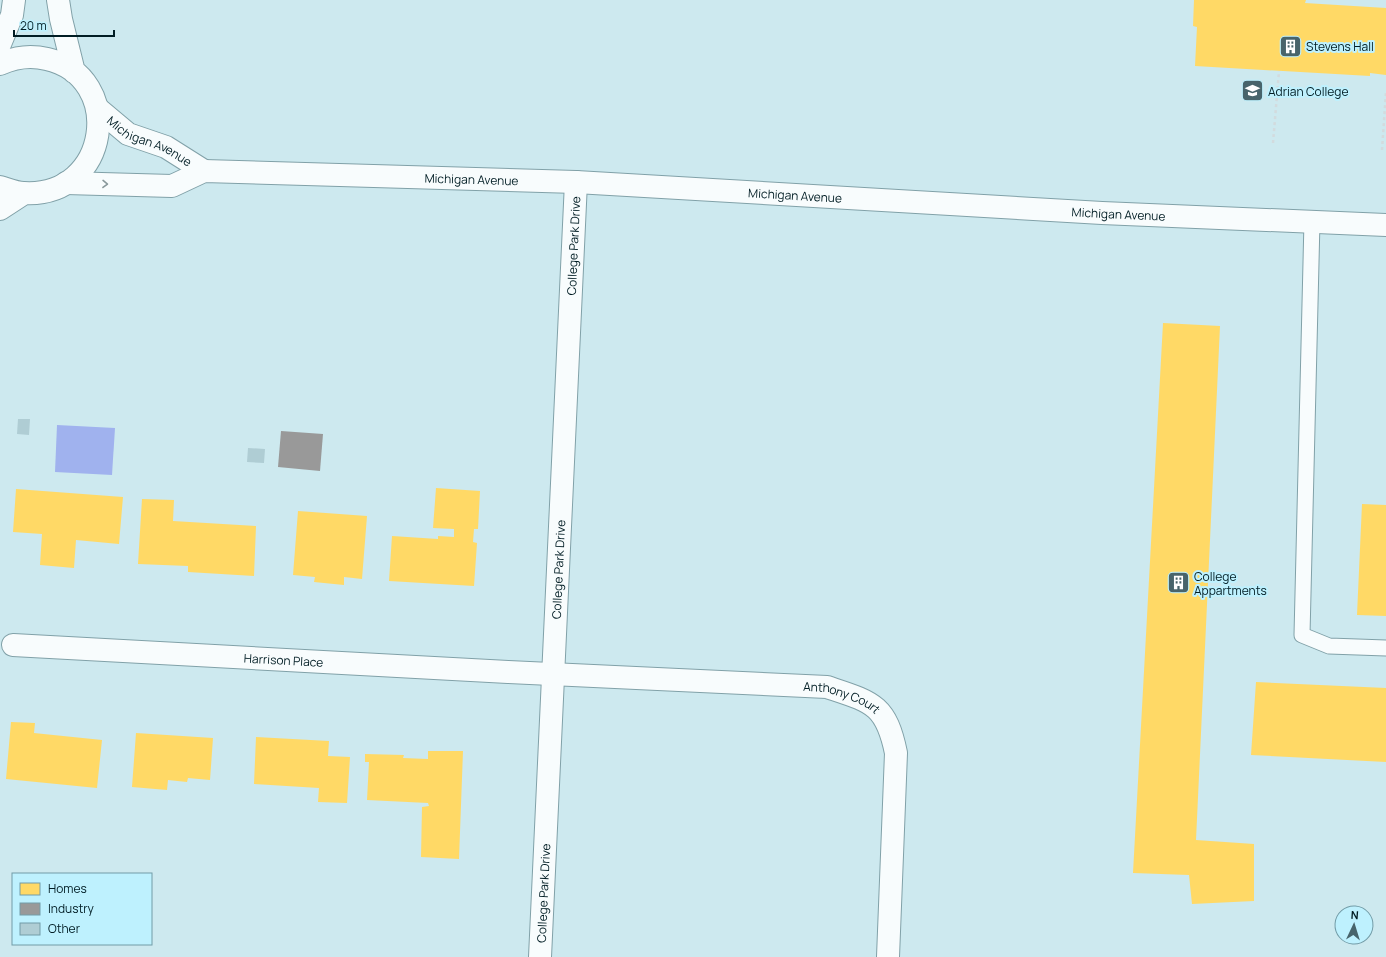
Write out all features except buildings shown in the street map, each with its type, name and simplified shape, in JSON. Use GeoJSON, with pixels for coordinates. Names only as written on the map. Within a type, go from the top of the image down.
{"type":"FeatureCollection","features":[{"type":"Feature","properties":{"kind":"street"},"geometry":{"type":"LineString","coordinates":[[0,44],[12,15],[14,0]]}},
{"type":"Feature","properties":{"kind":"street"},"geometry":{"type":"LineString","coordinates":[[58,0],[74,72]]}},
{"type":"Feature","properties":{"kind":"street"},"geometry":{"type":"LineString","coordinates":[[0,64],[11,59],[35,56],[56,61],[74,72],[88,88],[97,108],[99,130],[94,151],[83,169],[66,183],[47,192],[23,194],[0,187]]}},
{"type":"Feature","properties":{"kind":"street","name":"Michigan Avenue"},"geometry":{"type":"LineString","coordinates":[[97,108],[128,134],[166,147],[204,171]]}},
{"type":"Feature","properties":{"kind":"street","name":"Michigan Avenue"},"geometry":{"type":"LineString","coordinates":[[66,183],[172,186],[204,171],[576,182],[1094,213],[1386,224]]}},
{"type":"Feature","properties":{"kind":"street","name":"College Park Drive"},"geometry":{"type":"LineString","coordinates":[[540,957],[576,182]]}},
{"type":"Feature","properties":{"kind":"street"},"geometry":{"type":"LineString","coordinates":[[0,209],[23,194]]}},
{"type":"Feature","properties":{"kind":"street","name":"Harrison Place"},"geometry":{"type":"LineString","coordinates":[[13,645],[553,674]]}},
{"type":"Feature","properties":{"kind":"street","name":"Anthony Court"},"geometry":{"type":"LineString","coordinates":[[553,674],[827,687],[856,697],[878,709],[891,730],[896,753],[888,957]]}},
{"type":"Feature","properties":{"kind":"lane"},"geometry":{"type":"LineString","coordinates":[[1312,221],[1302,635],[1329,646],[1386,648]]}},
{"type":"Feature","properties":{"kind":"path"},"geometry":{"type":"LineString","coordinates":[[1273,144],[1278,71]]}},
{"type":"Feature","properties":{"kind":"path"},"geometry":{"type":"LineString","coordinates":[[1382,150],[1386,92]]}},
{"type":"Feature","properties":{"kind":"water"},"geometry":{"type":"Polygon","coordinates":[[[57,425],[115,428],[112,475],[55,472],[57,425]]]}},
{"type":"Feature","properties":{"kind":"place","name":"Stevens Hall"},"geometry":{"type":"Point","coordinates":[1291,46]}},
{"type":"Feature","properties":{"kind":"place","name":"Adrian College"},"geometry":{"type":"Point","coordinates":[1252,91]}},
{"type":"Feature","properties":{"kind":"place","name":"College Appartments"},"geometry":{"type":"Point","coordinates":[1179,583]}}]}
